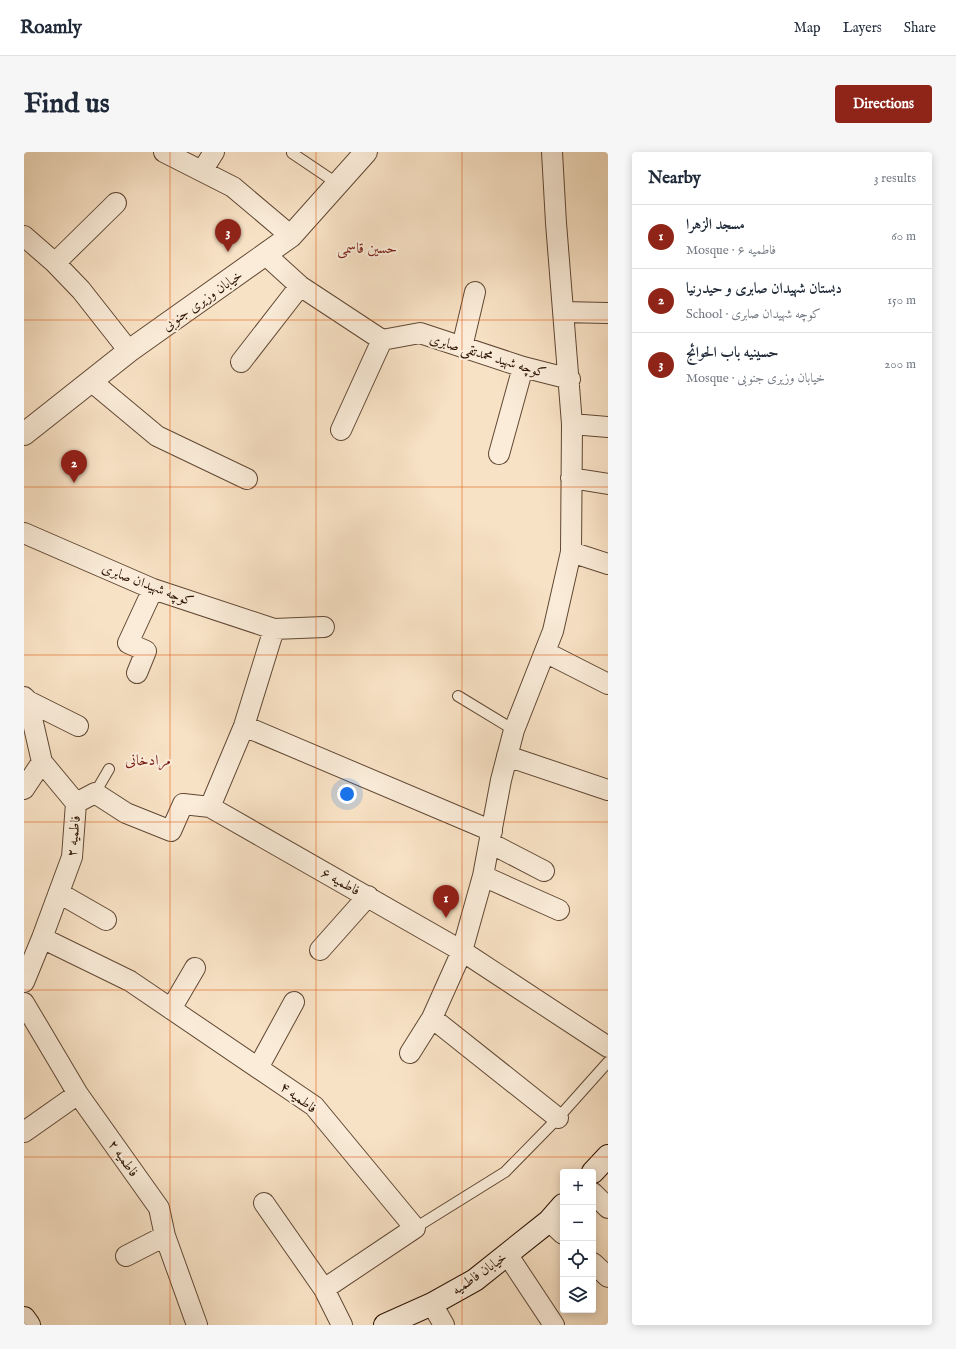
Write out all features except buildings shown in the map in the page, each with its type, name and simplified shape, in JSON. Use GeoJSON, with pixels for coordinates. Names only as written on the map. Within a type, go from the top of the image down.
{"type":"FeatureCollection","features":[{"type":"Feature","properties":{"kind":"street"},"geometry":{"type":"LineString","coordinates":[[164,152],[233,187],[291,236]]}},
{"type":"Feature","properties":{"kind":"street"},"geometry":{"type":"LineString","coordinates":[[202,171],[214,152]]}},
{"type":"Feature","properties":{"kind":"street","name":"خیابان وزیری جنوبی"},"geometry":{"type":"LineString","coordinates":[[24,434],[129,351],[291,236],[366,152]]}},
{"type":"Feature","properties":{"kind":"street"},"geometry":{"type":"LineString","coordinates":[[410,1053],[432,1018],[462,951],[483,876],[514,730],[553,631],[571,552],[572,424],[570,379],[563,312],[552,152]]}},
{"type":"Feature","properties":{"kind":"street"},"geometry":{"type":"LineString","coordinates":[[55,263],[116,202]]}},
{"type":"Feature","properties":{"kind":"street"},"geometry":{"type":"LineString","coordinates":[[24,236],[55,263],[81,290],[129,351]]}},
{"type":"Feature","properties":{"kind":"street"},"geometry":{"type":"LineString","coordinates":[[266,255],[300,286],[382,340],[341,430]]}},
{"type":"Feature","properties":{"kind":"street"},"geometry":{"type":"LineString","coordinates":[[241,362],[300,286]]}},
{"type":"Feature","properties":{"kind":"street"},"geometry":{"type":"LineString","coordinates":[[462,347],[475,292]]}},
{"type":"Feature","properties":{"kind":"street"},"geometry":{"type":"LineString","coordinates":[[563,312],[608,313]]}},
{"type":"Feature","properties":{"kind":"street","name":"کوچه شهید محمدتقی صابری"},"geometry":{"type":"LineString","coordinates":[[382,340],[420,333],[523,367],[570,379]]}},
{"type":"Feature","properties":{"kind":"street"},"geometry":{"type":"LineString","coordinates":[[499,454],[523,367]]}},
{"type":"Feature","properties":{"kind":"street"},"geometry":{"type":"LineString","coordinates":[[91,381],[157,436],[247,479]]}},
{"type":"Feature","properties":{"kind":"street"},"geometry":{"type":"LineString","coordinates":[[572,424],[608,427]]}},
{"type":"Feature","properties":{"kind":"street"},"geometry":{"type":"LineString","coordinates":[[571,478],[608,484]]}},
{"type":"Feature","properties":{"kind":"street","name":"کوچه شهیدان صابری"},"geometry":{"type":"LineString","coordinates":[[24,533],[154,589],[274,629],[324,627]]}},
{"type":"Feature","properties":{"kind":"street"},"geometry":{"type":"LineString","coordinates":[[571,552],[608,564]]}},
{"type":"Feature","properties":{"kind":"street"},"geometry":{"type":"LineString","coordinates":[[137,673],[146,651],[128,643],[154,589]]}},
{"type":"Feature","properties":{"kind":"street"},"geometry":{"type":"LineString","coordinates":[[210,807],[244,726],[274,629]]}},
{"type":"Feature","properties":{"kind":"street"},"geometry":{"type":"LineString","coordinates":[[545,652],[608,684]]}},
{"type":"Feature","properties":{"kind":"street"},"geometry":{"type":"LineString","coordinates":[[26,699],[78,726]]}},
{"type":"Feature","properties":{"kind":"street","name":"فاطمیه ۲"},"geometry":{"type":"LineString","coordinates":[[24,982],[72,857],[76,803],[42,762],[26,699]]}},
{"type":"Feature","properties":{"kind":"street"},"geometry":{"type":"LineString","coordinates":[[244,726],[491,837],[544,871]]}},
{"type":"Feature","properties":{"kind":"street"},"geometry":{"type":"LineString","coordinates":[[508,756],[608,790]]}},
{"type":"Feature","properties":{"kind":"street"},"geometry":{"type":"LineString","coordinates":[[24,789],[42,762]]}},
{"type":"Feature","properties":{"kind":"street"},"geometry":{"type":"LineString","coordinates":[[76,803],[95,793]]}},
{"type":"Feature","properties":{"kind":"street","name":"فاطمیه ۶"},"geometry":{"type":"LineString","coordinates":[[95,793],[126,813],[171,831],[183,804],[210,807],[462,951],[608,1047]]}},
{"type":"Feature","properties":{"kind":"street"},"geometry":{"type":"LineString","coordinates":[[483,876],[559,910]]}},
{"type":"Feature","properties":{"kind":"street"},"geometry":{"type":"LineString","coordinates":[[59,893],[106,920]]}},
{"type":"Feature","properties":{"kind":"street"},"geometry":{"type":"LineString","coordinates":[[320,950],[368,896]]}},
{"type":"Feature","properties":{"kind":"street","name":"فاطمیه ۴"},"geometry":{"type":"LineString","coordinates":[[42,938],[130,981],[314,1106],[415,1228]]}},
{"type":"Feature","properties":{"kind":"street"},"geometry":{"type":"LineString","coordinates":[[171,1009],[195,968]]}},
{"type":"Feature","properties":{"kind":"street"},"geometry":{"type":"LineString","coordinates":[[258,1068],[294,1002]]}},
{"type":"Feature","properties":{"kind":"street","name":"فاطمیه ۲"},"geometry":{"type":"LineString","coordinates":[[24,1003],[78,1094],[159,1208],[165,1236],[197,1325]]}},
{"type":"Feature","properties":{"kind":"street"},"geometry":{"type":"LineString","coordinates":[[432,1018],[558,1118]]}},
{"type":"Feature","properties":{"kind":"street"},"geometry":{"type":"LineString","coordinates":[[26,1128],[78,1094]]}},
{"type":"Feature","properties":{"kind":"street"},"geometry":{"type":"LineString","coordinates":[[596,1169],[608,1156]]}},
{"type":"Feature","properties":{"kind":"street"},"geometry":{"type":"LineString","coordinates":[[596,1196],[608,1208]]}},
{"type":"Feature","properties":{"kind":"street"},"geometry":{"type":"LineString","coordinates":[[264,1203],[324,1289],[342,1325]]}},
{"type":"Feature","properties":{"kind":"street","name":"خیابان فاطمیه"},"geometry":{"type":"LineString","coordinates":[[385,1325],[432,1304],[475,1280],[507,1254],[558,1220]]}},
{"type":"Feature","properties":{"kind":"street"},"geometry":{"type":"LineString","coordinates":[[324,1289],[415,1228]]}},
{"type":"Feature","properties":{"kind":"street"},"geometry":{"type":"LineString","coordinates":[[126,1256],[165,1236]]}},
{"type":"Feature","properties":{"kind":"street"},"geometry":{"type":"LineString","coordinates":[[507,1254],[554,1325]]}},
{"type":"Feature","properties":{"kind":"street"},"geometry":{"type":"LineString","coordinates":[[596,1266],[608,1277]]}},
{"type":"Feature","properties":{"kind":"street"},"geometry":{"type":"LineString","coordinates":[[432,1304],[444,1325]]}},
{"type":"Feature","properties":{"kind":"street"},"geometry":{"type":"LineString","coordinates":[[24,1318],[29,1325]]}},
{"type":"Feature","properties":{"kind":"lane"},"geometry":{"type":"LineString","coordinates":[[292,153],[338,184]]}},
{"type":"Feature","properties":{"kind":"lane"},"geometry":{"type":"LineString","coordinates":[[458,696],[514,730]]}},
{"type":"Feature","properties":{"kind":"lane"},"geometry":{"type":"LineString","coordinates":[[95,793],[109,769]]}},
{"type":"Feature","properties":{"kind":"lane"},"geometry":{"type":"LineString","coordinates":[[415,1228],[505,1172],[558,1118],[608,1062]]}},
{"type":"Feature","properties":{"kind":"place","name":"حسینیه باب الحوائج"},"geometry":{"type":"Point","coordinates":[228,252]}},
{"type":"Feature","properties":{"kind":"place","name":"دبستان شهیدان صابری و حیدرنیا"},"geometry":{"type":"Point","coordinates":[74,483]}},
{"type":"Feature","properties":{"kind":"place","name":"مسجد الزهرا"},"geometry":{"type":"Point","coordinates":[446,918]}},
{"type":"Feature","properties":{"kind":"district","name":"حسین قاسمی"},"geometry":{"type":"Point","coordinates":[367,248]}},
{"type":"Feature","properties":{"kind":"district","name":"مرادخانی"},"geometry":{"type":"Point","coordinates":[148,760]}}]}
